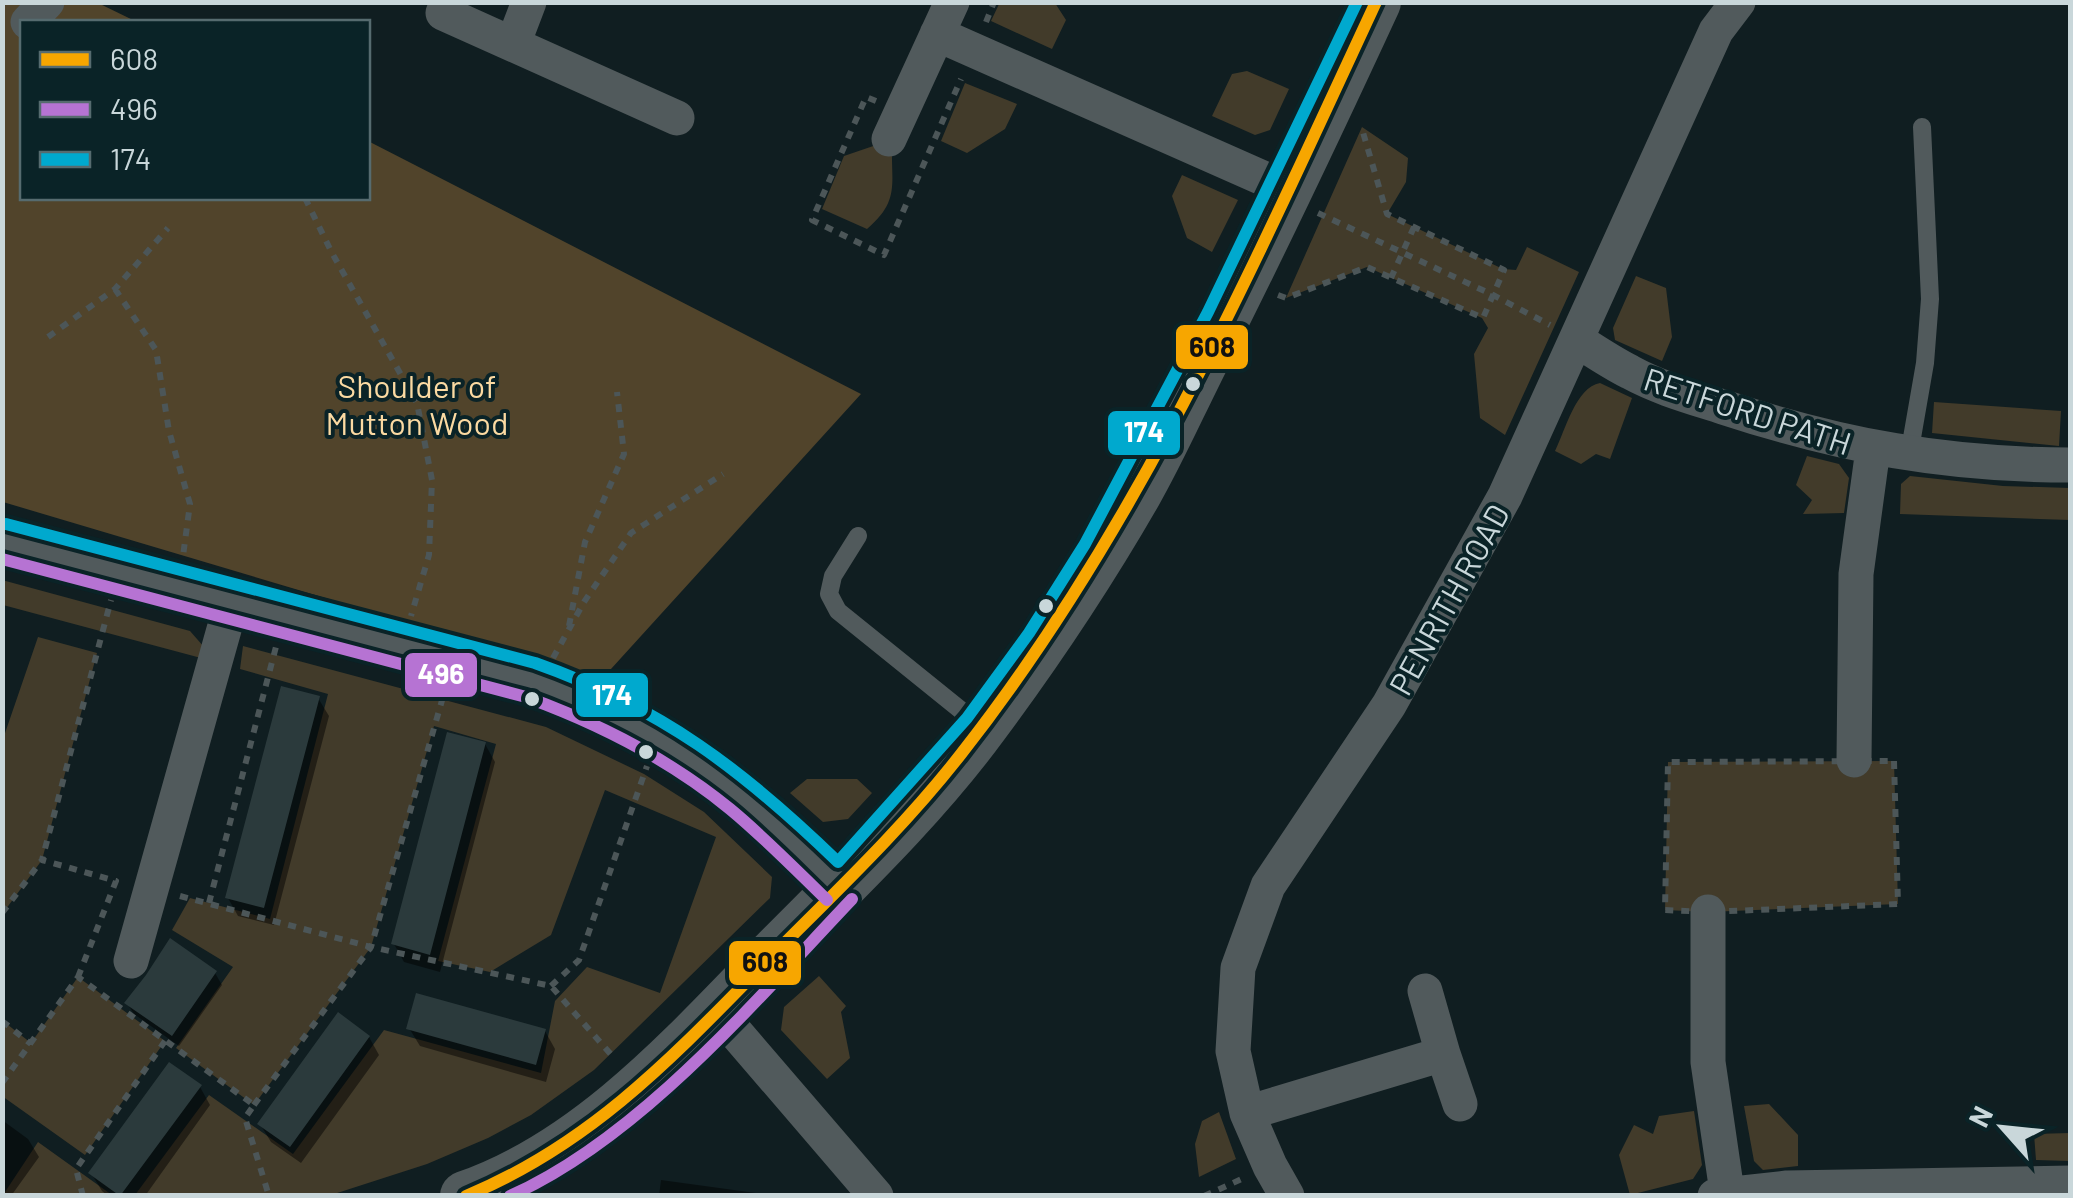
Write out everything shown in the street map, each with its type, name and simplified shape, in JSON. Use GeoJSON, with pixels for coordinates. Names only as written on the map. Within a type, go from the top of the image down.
{"type":"FeatureCollection","features":[{"type":"Feature","properties":{"kind":"street"},"geometry":{"type":"LineString","coordinates":[[29,20],[47,2]]}},
{"type":"Feature","properties":{"kind":"street"},"geometry":{"type":"LineString","coordinates":[[513,44],[529,2]]}},
{"type":"Feature","properties":{"kind":"street"},"geometry":{"type":"LineString","coordinates":[[465,1196],[526,1184],[638,1086],[718,1012],[839,887],[982,728],[1056,621],[1137,492],[1290,190],[1376,2]]}},
{"type":"Feature","properties":{"kind":"street","name":"PENRITH ROAD"},"geometry":{"type":"LineString","coordinates":[[1288,1196],[1247,1114],[1232,1052],[1238,968],[1268,886],[1350,766],[1416,658],[1505,496],[1731,6]]}},
{"type":"Feature","properties":{"kind":"street"},"geometry":{"type":"LineString","coordinates":[[443,13],[677,118]]}},
{"type":"Feature","properties":{"kind":"street"},"geometry":{"type":"LineString","coordinates":[[889,138],[944,18],[1290,190]]}},
{"type":"Feature","properties":{"kind":"street","name":"RETFORD PATH"},"geometry":{"type":"LineString","coordinates":[[1577,340],[1632,374],[1680,392],[1775,424],[1873,449],[2005,465],[2070,465]]}},
{"type":"Feature","properties":{"kind":"street"},"geometry":{"type":"LineString","coordinates":[[1854,760],[1856,574],[1873,449]]}},
{"type":"Feature","properties":{"kind":"street"},"geometry":{"type":"LineString","coordinates":[[2,541],[531,680],[587,700],[657,738],[738,793],[839,887]]}},
{"type":"Feature","properties":{"kind":"street"},"geometry":{"type":"LineString","coordinates":[[131,960],[232,601]]}},
{"type":"Feature","properties":{"kind":"street"},"geometry":{"type":"LineString","coordinates":[[1708,912],[1708,1062],[1721,1194],[2070,1183]]}},
{"type":"Feature","properties":{"kind":"street"},"geometry":{"type":"LineString","coordinates":[[1425,992],[1460,1104]]}},
{"type":"Feature","properties":{"kind":"street"},"geometry":{"type":"LineString","coordinates":[[718,1012],[876,1196]]}},
{"type":"Feature","properties":{"kind":"street"},"geometry":{"type":"LineString","coordinates":[[1247,1114],[1444,1054]]}},
{"type":"Feature","properties":{"kind":"lane"},"geometry":{"type":"LineString","coordinates":[[1909,456],[1930,300],[1922,127]]}},
{"type":"Feature","properties":{"kind":"lane"},"geometry":{"type":"LineString","coordinates":[[858,536],[833,576],[829,594],[838,610],[982,728]]}},
{"type":"Feature","properties":{"kind":"path"},"geometry":{"type":"LineString","coordinates":[[1245,279],[1286,298],[1367,267],[1482,318],[1504,270],[1386,214],[1362,127],[1327,109]]}},
{"type":"Feature","properties":{"kind":"path"},"geometry":{"type":"LineString","coordinates":[[1290,190],[1321,214],[1493,295],[1577,340]]}},
{"type":"Feature","properties":{"kind":"path"},"geometry":{"type":"LineString","coordinates":[[306,200],[417,403],[432,480],[430,555],[402,646]]}},
{"type":"Feature","properties":{"kind":"path"},"geometry":{"type":"LineString","coordinates":[[1391,278],[1414,227]]}},
{"type":"Feature","properties":{"kind":"path"},"geometry":{"type":"LineString","coordinates":[[48,337],[115,289],[168,228]]}},
{"type":"Feature","properties":{"kind":"path"},"geometry":{"type":"LineString","coordinates":[[115,289],[156,350],[169,431],[190,504],[179,589]]}},
{"type":"Feature","properties":{"kind":"path"},"geometry":{"type":"LineString","coordinates":[[568,632],[585,542],[624,454],[617,392]]}},
{"type":"Feature","properties":{"kind":"path"},"geometry":{"type":"LineString","coordinates":[[551,663],[631,534],[723,474]]}},
{"type":"Feature","properties":{"kind":"path"},"geometry":{"type":"LineString","coordinates":[[2,913],[42,860],[118,572]]}},
{"type":"Feature","properties":{"kind":"path"},"geometry":{"type":"LineString","coordinates":[[209,903],[284,616]]}},
{"type":"Feature","properties":{"kind":"path"},"geometry":{"type":"LineString","coordinates":[[269,1196],[246,1118],[371,947],[454,660]]}},
{"type":"Feature","properties":{"kind":"path"},"geometry":{"type":"LineString","coordinates":[[551,986],[579,960],[657,738]]}},
{"type":"Feature","properties":{"kind":"path"},"geometry":{"type":"LineString","coordinates":[[1894,761],[1898,904],[1708,912],[1665,910],[1668,762],[1894,761]]}},
{"type":"Feature","properties":{"kind":"path"},"geometry":{"type":"LineString","coordinates":[[2,1083],[78,977],[116,880],[42,860]]}},
{"type":"Feature","properties":{"kind":"path"},"geometry":{"type":"LineString","coordinates":[[152,888],[371,947],[551,986],[638,1086]]}},
{"type":"Feature","properties":{"kind":"path"},"geometry":{"type":"LineString","coordinates":[[78,977],[254,1105]]}},
{"type":"Feature","properties":{"kind":"path"},"geometry":{"type":"LineString","coordinates":[[2,1022],[31,1044]]}},
{"type":"Feature","properties":{"kind":"path"},"geometry":{"type":"LineString","coordinates":[[83,1196],[76,1169],[165,1041]]}},
{"type":"Feature","properties":{"kind":"shaded area"},"geometry":{"type":"Polygon","coordinates":[[[1000,2],[1055,3],[1066,20],[1052,49],[991,21],[1000,2]]]}},
{"type":"Feature","properties":{"kind":"shaded area"},"geometry":{"type":"Polygon","coordinates":[[[1247,71],[1289,89],[1270,130],[1255,135],[1212,116],[1232,74],[1247,71]]]}},
{"type":"Feature","properties":{"kind":"shaded area"},"geometry":{"type":"Polygon","coordinates":[[[965,83],[1017,104],[1005,129],[967,153],[941,141],[965,83]]]}},
{"type":"Feature","properties":{"kind":"shaded area"},"geometry":{"type":"Polygon","coordinates":[[[1362,127],[1408,158],[1406,182],[1387,214],[1503,269],[1516,270],[1527,247],[1579,272],[1505,435],[1480,418],[1474,354],[1488,328],[1482,318],[1367,267],[1286,298],[1362,127]]]}},
{"type":"Feature","properties":{"kind":"shaded area"},"geometry":{"type":"Polygon","coordinates":[[[885,142],[892,146],[892,191],[878,219],[867,229],[822,209],[844,156],[885,142]]]}},
{"type":"Feature","properties":{"kind":"shaded area"},"geometry":{"type":"Polygon","coordinates":[[[1182,175],[1238,200],[1212,252],[1187,238],[1172,196],[1182,175]]]}},
{"type":"Feature","properties":{"kind":"shaded area"},"geometry":{"type":"Polygon","coordinates":[[[1636,276],[1666,288],[1672,337],[1662,361],[1615,340],[1613,328],[1636,276]]]}},
{"type":"Feature","properties":{"kind":"shaded area"},"geometry":{"type":"Polygon","coordinates":[[[1600,383],[1632,398],[1610,459],[1596,454],[1581,464],[1555,451],[1578,401],[1584,392],[1600,383]]]}},
{"type":"Feature","properties":{"kind":"shaded area"},"geometry":{"type":"Polygon","coordinates":[[[1934,402],[2061,411],[2059,446],[1932,433],[1934,402]]]}},
{"type":"Feature","properties":{"kind":"shaded area"},"geometry":{"type":"Polygon","coordinates":[[[1807,456],[1839,464],[1849,478],[1844,513],[1803,514],[1812,500],[1796,485],[1807,456]]]}},
{"type":"Feature","properties":{"kind":"shaded area"},"geometry":{"type":"Polygon","coordinates":[[[1910,476],[2003,486],[2070,488],[2070,520],[1900,514],[1901,484],[1910,476]]]}},
{"type":"Feature","properties":{"kind":"shaded area"},"geometry":{"type":"Polygon","coordinates":[[[2,580],[190,631],[204,647],[201,658],[3,605],[2,580]]]}},
{"type":"Feature","properties":{"kind":"shaded area"},"geometry":{"type":"Polygon","coordinates":[[[38,637],[97,653],[42,860],[3,913],[3,739],[38,637]]]}},
{"type":"Feature","properties":{"kind":"shaded area"},"geometry":{"type":"Polygon","coordinates":[[[243,646],[546,727],[644,774],[704,812],[772,877],[770,898],[594,1070],[531,1115],[488,1138],[427,1164],[331,1195],[135,1195],[209,1095],[293,1154],[384,1030],[541,1073],[555,1001],[587,967],[660,993],[716,837],[605,790],[551,935],[490,972],[438,961],[496,744],[434,726],[371,947],[254,1105],[176,1048],[233,967],[172,930],[190,898],[270,919],[328,694],[240,669],[243,646]]]}},
{"type":"Feature","properties":{"kind":"shaded area"},"geometry":{"type":"Polygon","coordinates":[[[1894,761],[1898,904],[1708,912],[1665,910],[1668,762],[1894,761]]]}},
{"type":"Feature","properties":{"kind":"shaded area"},"geometry":{"type":"Polygon","coordinates":[[[807,779],[857,779],[872,793],[848,819],[823,822],[790,793],[807,779]]]}},
{"type":"Feature","properties":{"kind":"shaded area"},"geometry":{"type":"Polygon","coordinates":[[[819,976],[846,1006],[841,1012],[850,1058],[827,1079],[781,1030],[784,1007],[819,976]]]}},
{"type":"Feature","properties":{"kind":"shaded area"},"geometry":{"type":"Polygon","coordinates":[[[78,977],[165,1041],[85,1155],[2,1096],[3,1021],[31,1043],[78,977]]]}},
{"type":"Feature","properties":{"kind":"shaded area"},"geometry":{"type":"Polygon","coordinates":[[[1769,1104],[1798,1135],[1798,1166],[1763,1170],[1754,1161],[1744,1106],[1769,1104]]]}},
{"type":"Feature","properties":{"kind":"shaded area"},"geometry":{"type":"Polygon","coordinates":[[[1694,1111],[1702,1165],[1693,1179],[1630,1195],[1619,1155],[1634,1125],[1653,1134],[1659,1116],[1694,1111]]]}},
{"type":"Feature","properties":{"kind":"shaded area"},"geometry":{"type":"Polygon","coordinates":[[[1219,1112],[1236,1159],[1199,1177],[1195,1144],[1202,1121],[1219,1112]]]}},
{"type":"Feature","properties":{"kind":"shaded area"},"geometry":{"type":"Polygon","coordinates":[[[2070,1133],[2070,1161],[2036,1160],[2034,1134],[2070,1133]]]}},
{"type":"Feature","properties":{"kind":"shaded area"},"geometry":{"type":"Polygon","coordinates":[[[38,1142],[112,1195],[3,1195],[38,1142]]]}},
{"type":"Feature","properties":{"kind":"green space","name":"Shoulder of Mutton Wood"},"geometry":{"type":"Polygon","coordinates":[[[2,3],[98,3],[133,20],[20,20],[20,200],[370,200],[370,142],[861,394],[601,680],[3,502],[2,3]]]}},
{"type":"Feature","properties":{"kind":"building"},"geometry":{"type":"Polygon","coordinates":[[[281,686],[320,696],[264,908],[225,898],[281,686]]]}},
{"type":"Feature","properties":{"kind":"building"},"geometry":{"type":"Polygon","coordinates":[[[447,732],[486,742],[430,955],[391,944],[447,732]]]}},
{"type":"Feature","properties":{"kind":"building"},"geometry":{"type":"Polygon","coordinates":[[[170,938],[217,971],[172,1036],[124,1003],[170,938]]]}},
{"type":"Feature","properties":{"kind":"building"},"geometry":{"type":"Polygon","coordinates":[[[416,993],[546,1029],[536,1065],[406,1029],[416,993]]]}},
{"type":"Feature","properties":{"kind":"building"},"geometry":{"type":"Polygon","coordinates":[[[338,1012],[370,1036],[290,1147],[257,1124],[338,1012]]]}},
{"type":"Feature","properties":{"kind":"building"},"geometry":{"type":"Polygon","coordinates":[[[169,1062],[202,1085],[120,1196],[88,1173],[169,1062]]]}},
{"type":"Feature","properties":{"kind":"transit line","name":"174"},"geometry":{"type":"LineString","coordinates":[[6,524],[535,663],[581,681],[662,721],[734,770],[838,862],[967,718],[1029,633],[1085,544],[1208,312],[1357,2]]}},
{"type":"Feature","properties":{"kind":"transit line","name":"608"},"geometry":{"type":"LineString","coordinates":[[466,1196],[551,1152],[660,1067],[864,864],[961,754],[1084,578],[1139,485],[1238,295],[1376,2]]}},
{"type":"Feature","properties":{"kind":"transit line","name":"496"},"geometry":{"type":"LineString","coordinates":[[2,559],[526,697],[554,708],[633,744],[683,774],[730,809],[827,900]]}},
{"type":"Feature","properties":{"kind":"transit line","name":"496"},"geometry":{"type":"LineString","coordinates":[[510,1196],[558,1171],[650,1103],[735,1023],[852,899]]}}]}
